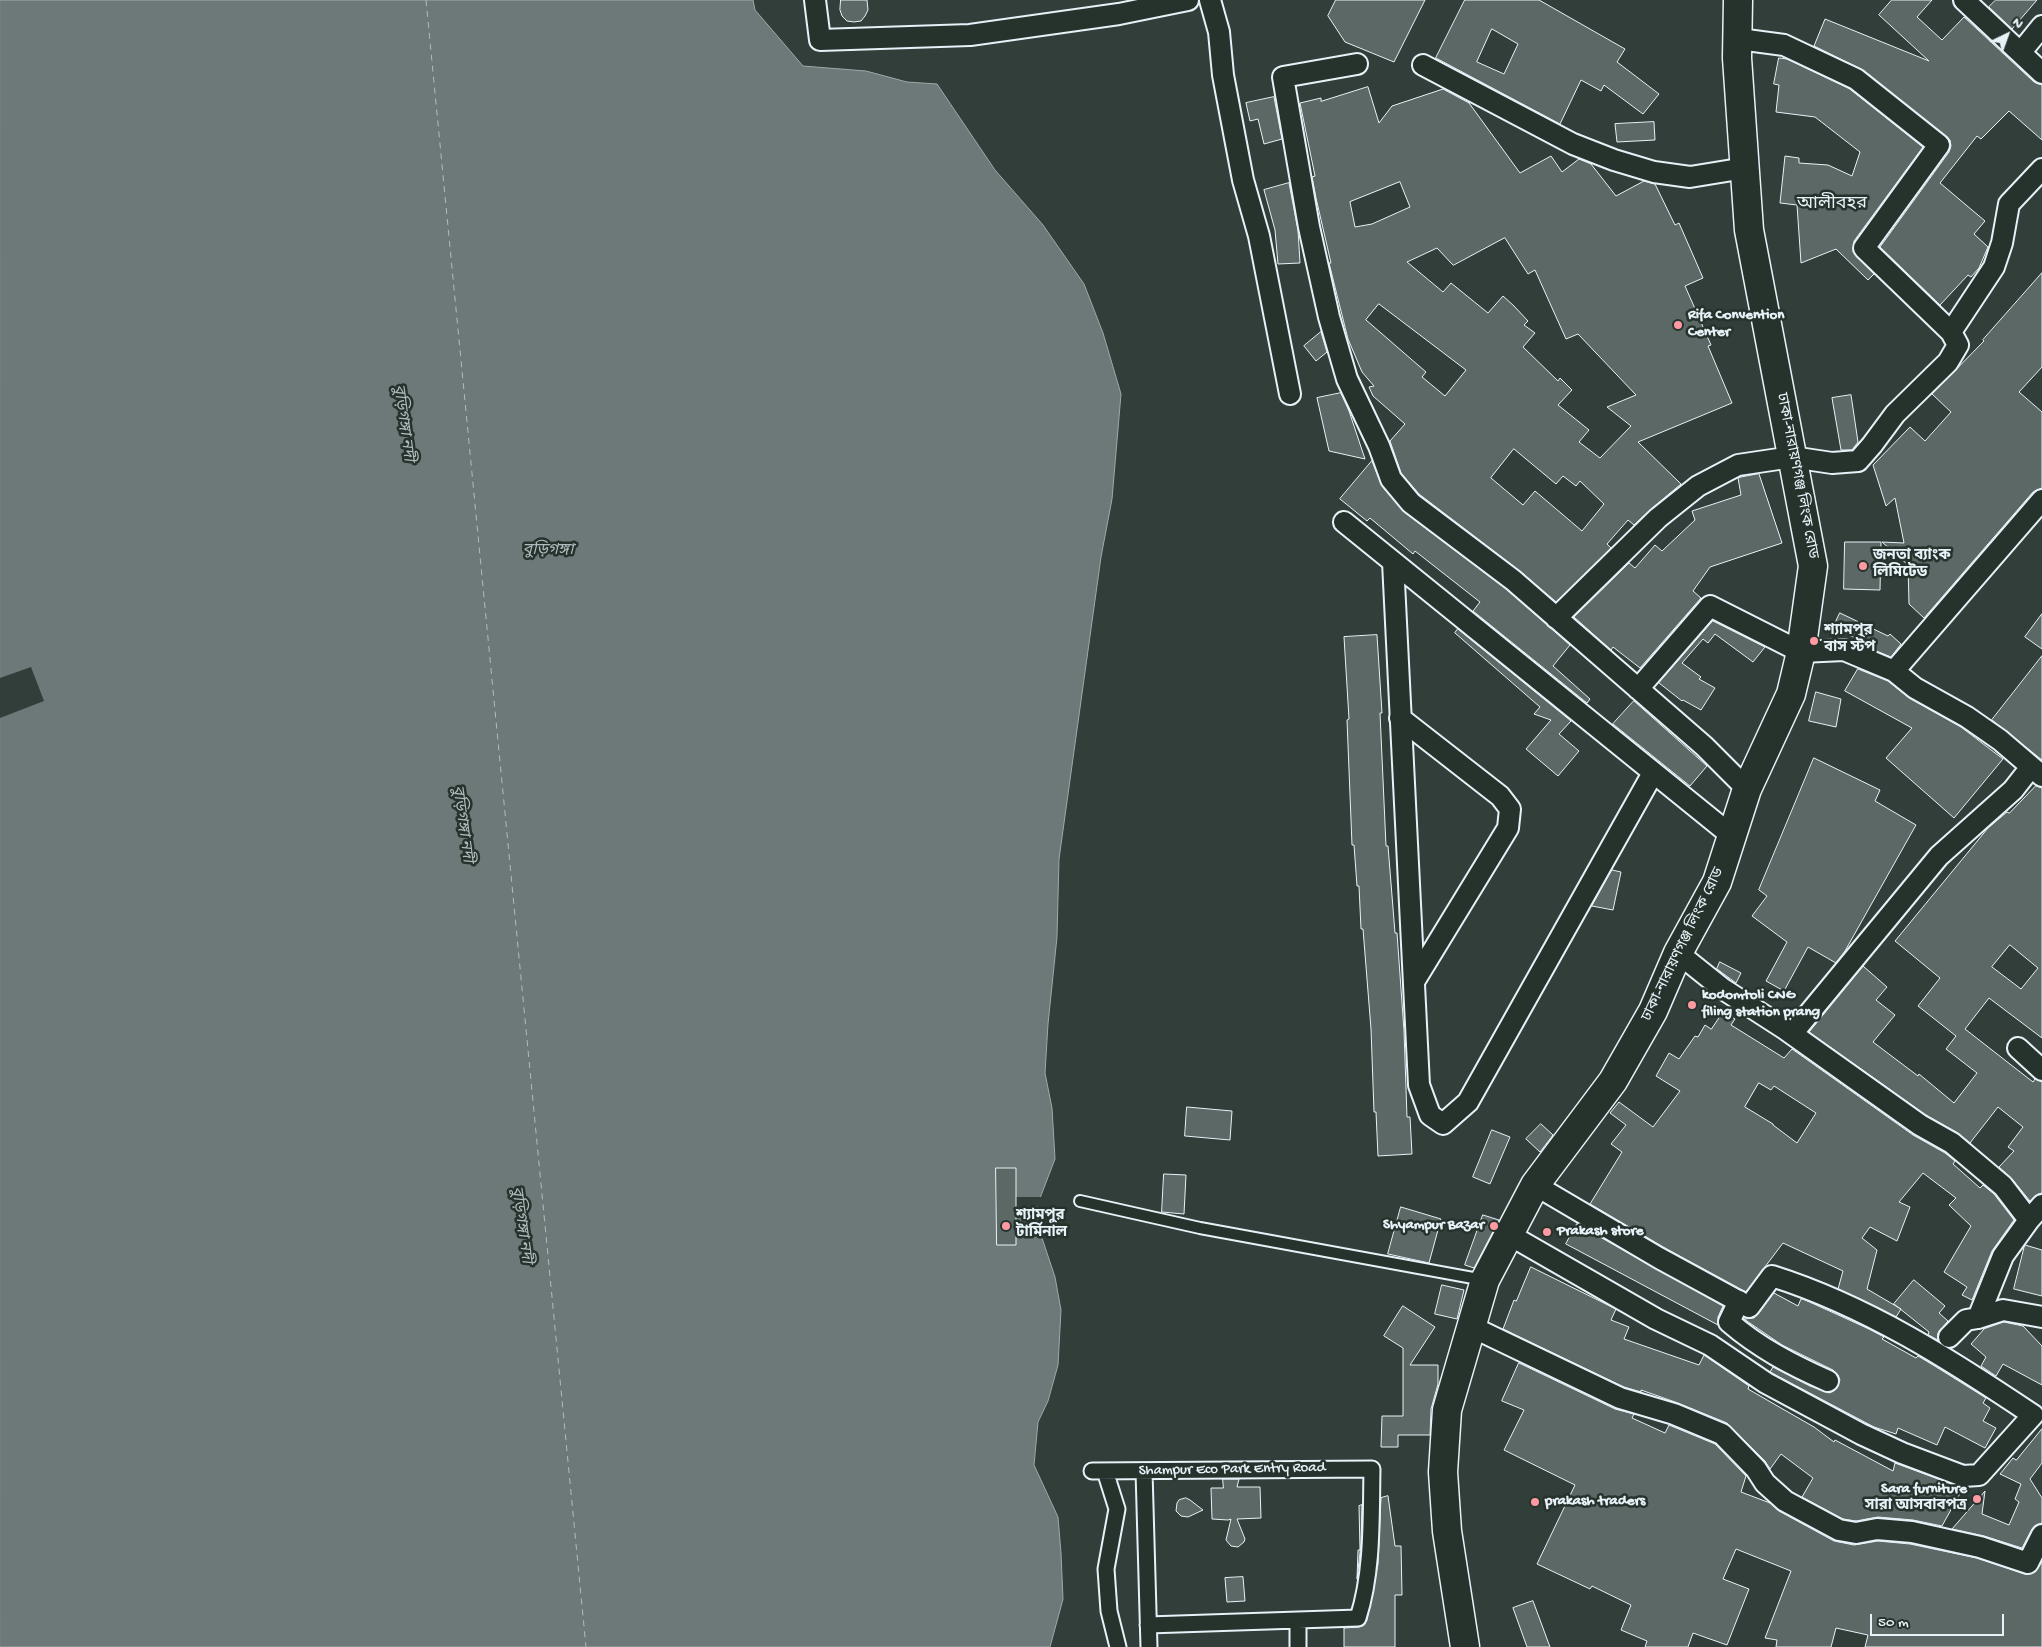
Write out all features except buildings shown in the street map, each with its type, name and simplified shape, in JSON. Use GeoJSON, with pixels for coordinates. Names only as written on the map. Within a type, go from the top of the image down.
{"type":"FeatureCollection","features":[{"type":"Feature","properties":{"kind":"highway","name":"ঢাকা-নারায়ণগঞ্জ লিংক রোড"},"geometry":{"type":"LineString","coordinates":[[1465,1647],[1447,1531],[1444,1472],[1446,1410],[1485,1280],[1535,1185],[1613,1081],[1653,1011],[1678,953],[1717,882],[1747,788],[1791,694],[1801,652],[1813,566],[1749,230],[1738,58],[1738,0]]}},
{"type":"Feature","properties":{"kind":"street"},"geometry":{"type":"LineString","coordinates":[[815,0],[820,40],[970,35],[1188,0]]}},
{"type":"Feature","properties":{"kind":"street"},"geometry":{"type":"LineString","coordinates":[[1210,0],[1219,32],[1223,75],[1242,180],[1259,236],[1290,394]]}},
{"type":"Feature","properties":{"kind":"street"},"geometry":{"type":"LineString","coordinates":[[1964,0],[2042,73]]}},
{"type":"Feature","properties":{"kind":"street"},"geometry":{"type":"LineString","coordinates":[[2021,52],[2042,26]]}},
{"type":"Feature","properties":{"kind":"street"},"geometry":{"type":"LineString","coordinates":[[1556,618],[1658,518],[1698,486],[1738,465],[1792,457],[1832,464],[1858,461],[1894,414],[1948,362],[1958,345],[1951,332],[1864,248],[1938,145],[1856,79],[1784,45],[1739,39]]}},
{"type":"Feature","properties":{"kind":"street"},"geometry":{"type":"LineString","coordinates":[[1357,64],[1283,77],[1309,227],[1327,307],[1347,379],[1379,446],[1391,479],[1411,503],[1513,580],[1704,746],[1747,788]]}},
{"type":"Feature","properties":{"kind":"street"},"geometry":{"type":"LineString","coordinates":[[1423,65],[1573,144],[1614,160],[1654,172],[1690,177],[1744,168]]}},
{"type":"Feature","properties":{"kind":"street"},"geometry":{"type":"LineString","coordinates":[[1951,332],[1994,267],[2002,243],[2009,204],[2042,169]]}},
{"type":"Feature","properties":{"kind":"street"},"geometry":{"type":"LineString","coordinates":[[1894,671],[2042,500]]}},
{"type":"Feature","properties":{"kind":"street"},"geometry":{"type":"LineString","coordinates":[[1344,522],[1732,836]]}},
{"type":"Feature","properties":{"kind":"street"},"geometry":{"type":"LineString","coordinates":[[1393,562],[1419,1085],[1430,1115],[1443,1124],[1468,1102],[1653,772]]}},
{"type":"Feature","properties":{"kind":"street"},"geometry":{"type":"LineString","coordinates":[[1638,689],[1710,606],[1801,652],[1844,650],[1894,671],[1915,688],[1967,717],[2000,740],[2038,771],[2013,790],[1939,856],[1792,1034]]}},
{"type":"Feature","properties":{"kind":"street"},"geometry":{"type":"LineString","coordinates":[[1400,718],[1500,796],[1510,809],[1508,828],[1415,980]]}},
{"type":"Feature","properties":{"kind":"street"},"geometry":{"type":"LineString","coordinates":[[1678,953],[1723,989],[1792,1034],[1920,1125],[1952,1143],[2003,1186],[2028,1220]]}},
{"type":"Feature","properties":{"kind":"street"},"geometry":{"type":"LineString","coordinates":[[2018,1048],[2042,1070]]}},
{"type":"Feature","properties":{"kind":"street"},"geometry":{"type":"LineString","coordinates":[[1508,1234],[1656,1319],[1710,1345],[1766,1383],[1861,1434],[1902,1453],[1963,1476],[1979,1475],[2032,1415],[1956,1363],[1867,1315],[1810,1288],[1772,1276],[1749,1307],[1658,1258],[1535,1185]]}},
{"type":"Feature","properties":{"kind":"street"},"geometry":{"type":"LineString","coordinates":[[1978,1318],[2003,1256],[2028,1220],[2042,1205]]}},
{"type":"Feature","properties":{"kind":"street"},"geometry":{"type":"LineString","coordinates":[[1739,1301],[1729,1322],[1752,1342],[1797,1367],[1828,1381]]}},
{"type":"Feature","properties":{"kind":"street"},"geometry":{"type":"LineString","coordinates":[[1949,1337],[1966,1320],[2003,1310],[2042,1317]]}},
{"type":"Feature","properties":{"kind":"street"},"geometry":{"type":"LineString","coordinates":[[1470,1326],[1620,1398],[1674,1414],[1722,1434],[1756,1469],[1765,1483],[1785,1501],[1839,1530],[1856,1533],[1877,1529],[1912,1532],[1980,1547],[2028,1563],[2042,1535]]}},
{"type":"Feature","properties":{"kind":"street","name":"Shampur Eco Park Entry Road"},"geometry":{"type":"LineString","coordinates":[[1118,1647],[1109,1611],[1106,1569],[1117,1509],[1098,1471],[1372,1469],[1371,1525],[1364,1598],[1358,1618],[1298,1620]]}},
{"type":"Feature","properties":{"kind":"street"},"geometry":{"type":"LineString","coordinates":[[1144,1471],[1149,1647]]}},
{"type":"Feature","properties":{"kind":"street"},"geometry":{"type":"LineString","coordinates":[[1148,1625],[1298,1620],[1298,1647]]}},
{"type":"Feature","properties":{"kind":"lane"},"geometry":{"type":"LineString","coordinates":[[1080,1201],[1200,1228],[1485,1280]]}},
{"type":"Feature","properties":{"kind":"water","name":"বুড়িগঙ্গা"},"geometry":{"type":"Polygon","coordinates":[[[0,0],[753,0],[755,10],[803,66],[866,71],[907,82],[937,84],[995,170],[1043,225],[1084,284],[1103,333],[1121,394],[1112,499],[1101,557],[1059,859],[1057,937],[1045,1073],[1052,1108],[1055,1159],[1037,1206],[1038,1226],[1055,1277],[1061,1310],[1058,1365],[1048,1401],[1038,1422],[1034,1465],[1058,1517],[1063,1599],[1050,1647],[0,1647],[0,0]]]}},
{"type":"Feature","properties":{"kind":"pier"},"geometry":{"type":"Polygon","coordinates":[[[31,667],[44,701],[0,718],[0,678],[31,667]]]}},
{"type":"Feature","properties":{"kind":"pier","name":"শ্যামপুর টার্মিনাল"},"geometry":{"type":"Polygon","coordinates":[[[996,1168],[1016,1168],[1016,1197],[1044,1197],[1039,1206],[1016,1207],[1016,1245],[997,1245],[996,1168]]]}},
{"type":"Feature","properties":{"kind":"ferry route"},"geometry":{"type":"LineString","coordinates":[[426,0],[586,1647]]}},
{"type":"Feature","properties":{"kind":"place","name":"Rifa Convention Center"},"geometry":{"type":"Point","coordinates":[1678,325]}},
{"type":"Feature","properties":{"kind":"place","name":"জনতা ব্যাংক লিমিটেড"},"geometry":{"type":"Point","coordinates":[1863,566]}},
{"type":"Feature","properties":{"kind":"place","name":"শ্যামপুর বাস স্টপ"},"geometry":{"type":"Point","coordinates":[1814,641]}},
{"type":"Feature","properties":{"kind":"place","name":"kodomtoli CNG filing station prang"},"geometry":{"type":"Point","coordinates":[1692,1005]}},
{"type":"Feature","properties":{"kind":"place","name":"শ্যামপুর টার্মিনাল"},"geometry":{"type":"Point","coordinates":[1006,1226]}},
{"type":"Feature","properties":{"kind":"place","name":"Shyampur Bazar"},"geometry":{"type":"Point","coordinates":[1494,1226]}},
{"type":"Feature","properties":{"kind":"place","name":"Prakash store"},"geometry":{"type":"Point","coordinates":[1547,1232]}},
{"type":"Feature","properties":{"kind":"place","name":"Sara furniture সারা আসবাবপত্র"},"geometry":{"type":"Point","coordinates":[1977,1499]}},
{"type":"Feature","properties":{"kind":"place","name":"prakash traders"},"geometry":{"type":"Point","coordinates":[1535,1502]}},
{"type":"Feature","properties":{"kind":"district","name":"আলীবহর"},"geometry":{"type":"Point","coordinates":[1832,205]}},
{"type":"Feature","properties":{"kind":"water label","name":"বুড়িগঙ্গা নদী"},"geometry":{"type":"Point","coordinates":[402,423]}},
{"type":"Feature","properties":{"kind":"water label","name":"বুড়িগঙ্গা নদী"},"geometry":{"type":"Point","coordinates":[461,824]}},
{"type":"Feature","properties":{"kind":"water label","name":"বুড়িগঙ্গা নদী"},"geometry":{"type":"Point","coordinates":[520,1225]}}]}
